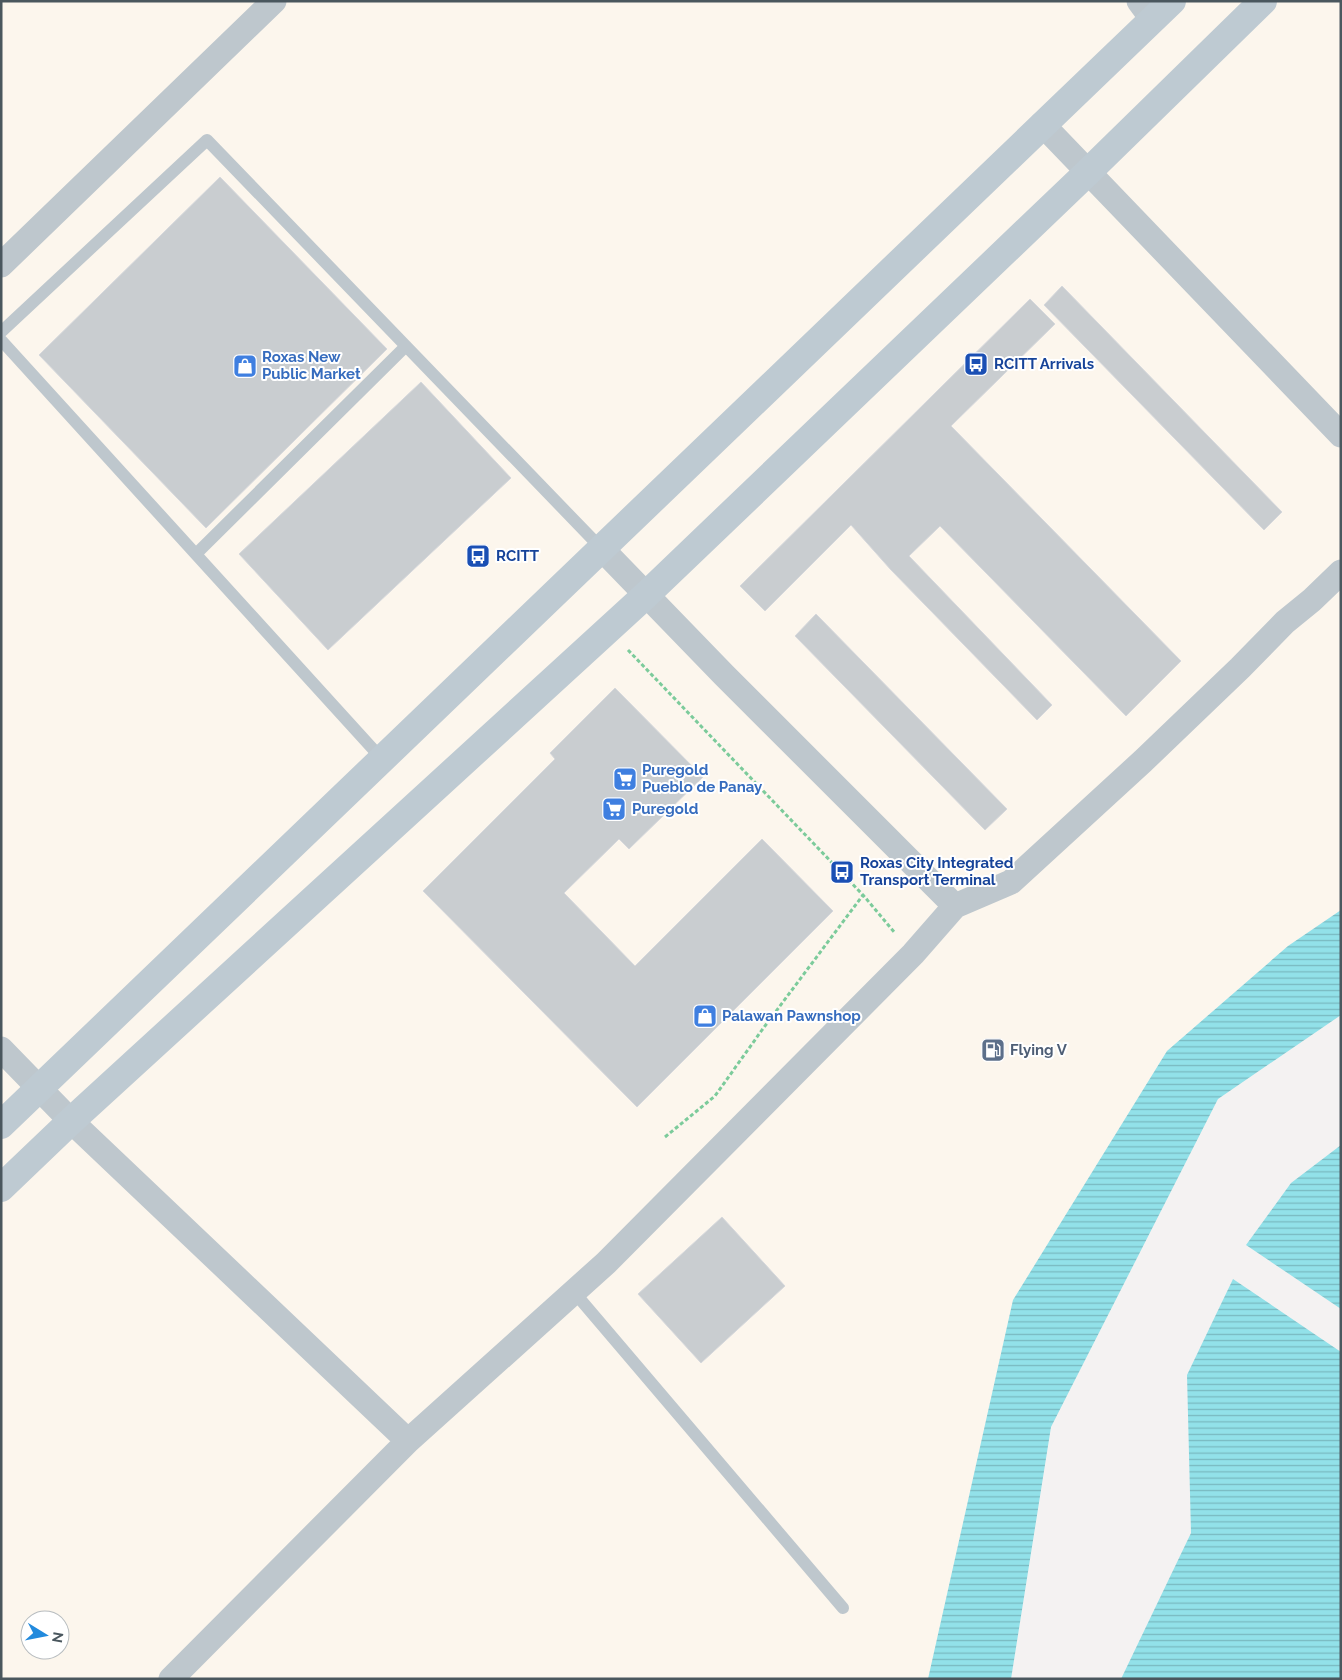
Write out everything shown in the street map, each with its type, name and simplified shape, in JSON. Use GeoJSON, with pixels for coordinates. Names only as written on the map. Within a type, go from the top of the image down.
{"type":"FeatureCollection","features":[{"type":"Feature","properties":{"kind":"street"},"geometry":{"type":"LineString","coordinates":[[1,265],[274,1]]}},
{"type":"Feature","properties":{"kind":"street"},"geometry":{"type":"LineString","coordinates":[[1,1188],[71,1121],[646,595],[1088,172],[1263,1]]}},
{"type":"Feature","properties":{"kind":"street"},"geometry":{"type":"LineString","coordinates":[[1,1125],[1042,124],[1154,7]]}},
{"type":"Feature","properties":{"kind":"street"},"geometry":{"type":"LineString","coordinates":[[1042,124],[1341,435]]}},
{"type":"Feature","properties":{"kind":"street"},"geometry":{"type":"LineString","coordinates":[[601,548],[724,676],[955,906]]}},
{"type":"Feature","properties":{"kind":"street"},"geometry":{"type":"LineString","coordinates":[[171,1679],[408,1441],[606,1263],[913,954],[955,906],[1010,882],[1143,761],[1285,622],[1312,600],[1341,572]]}},
{"type":"Feature","properties":{"kind":"street"},"geometry":{"type":"LineString","coordinates":[[1,1049],[71,1121],[408,1441]]}},
{"type":"Feature","properties":{"kind":"lane"},"geometry":{"type":"LineString","coordinates":[[1,332],[207,140],[601,548]]}},
{"type":"Feature","properties":{"kind":"lane"},"geometry":{"type":"LineString","coordinates":[[1,340],[382,759]]}},
{"type":"Feature","properties":{"kind":"lane"},"geometry":{"type":"LineString","coordinates":[[196,554],[406,346]]}},
{"type":"Feature","properties":{"kind":"lane"},"geometry":{"type":"LineString","coordinates":[[574,1292],[843,1608]]}},
{"type":"Feature","properties":{"kind":"path"},"geometry":{"type":"LineString","coordinates":[[608,629],[863,895],[913,954]]}},
{"type":"Feature","properties":{"kind":"path"},"geometry":{"type":"LineString","coordinates":[[665,1137],[716,1096],[762,1030],[863,895]]}},
{"type":"Feature","properties":{"kind":"shaded area"},"geometry":{"type":"Polygon","coordinates":[[[1,1],[1341,1],[1341,910],[1288,946],[1167,1051],[1013,1300],[928,1679],[1,1679],[1,1]]]}},
{"type":"Feature","properties":{"kind":"water"},"geometry":{"type":"Polygon","coordinates":[[[1341,910],[1341,1015],[1218,1099],[1051,1427],[1011,1679],[928,1679],[1013,1300],[1167,1051],[1288,946],[1341,910]]]}},
{"type":"Feature","properties":{"kind":"water"},"geometry":{"type":"Polygon","coordinates":[[[1341,1145],[1341,1309],[1246,1245],[1291,1183],[1341,1145]]]}},
{"type":"Feature","properties":{"kind":"water"},"geometry":{"type":"Polygon","coordinates":[[[1233,1279],[1341,1352],[1341,1679],[1121,1679],[1191,1533],[1187,1375],[1233,1279]]]}},
{"type":"Feature","properties":{"kind":"building"},"geometry":{"type":"Polygon","coordinates":[[[220,177],[387,349],[206,528],[39,355],[220,177]]]}},
{"type":"Feature","properties":{"kind":"building"},"geometry":{"type":"Polygon","coordinates":[[[1062,286],[1282,512],[1264,530],[1044,305],[1062,286]]]}},
{"type":"Feature","properties":{"kind":"building"},"geometry":{"type":"Polygon","coordinates":[[[1030,299],[1055,324],[951,426],[1181,661],[1126,716],[940,526],[909,556],[1052,705],[1037,720],[891,570],[851,525],[765,611],[740,586],[1030,299]]]}},
{"type":"Feature","properties":{"kind":"building"},"geometry":{"type":"Polygon","coordinates":[[[421,382],[511,478],[328,650],[239,554],[421,382]]]}},
{"type":"Feature","properties":{"kind":"building"},"geometry":{"type":"Polygon","coordinates":[[[816,614],[1007,809],[985,830],[795,636],[816,614]]]}},
{"type":"Feature","properties":{"kind":"building"},"geometry":{"type":"Polygon","coordinates":[[[615,688],[703,777],[629,849],[619,839],[564,893],[635,966],[762,839],[833,911],[637,1107],[423,891],[555,759],[550,753],[615,688]]]}},
{"type":"Feature","properties":{"kind":"building"},"geometry":{"type":"Polygon","coordinates":[[[722,1217],[785,1286],[701,1363],[638,1294],[722,1217]]]}},
{"type":"Feature","properties":{"kind":"place","name":"RCITT Arrivals"},"geometry":{"type":"Point","coordinates":[976,364]}},
{"type":"Feature","properties":{"kind":"place","name":"Roxas New Public Market"},"geometry":{"type":"Point","coordinates":[245,366]}},
{"type":"Feature","properties":{"kind":"place","name":"RCITT"},"geometry":{"type":"Point","coordinates":[478,556]}},
{"type":"Feature","properties":{"kind":"place","name":"Puregold Pueblo de Panay"},"geometry":{"type":"Point","coordinates":[625,779]}},
{"type":"Feature","properties":{"kind":"place","name":"Puregold"},"geometry":{"type":"Point","coordinates":[614,809]}},
{"type":"Feature","properties":{"kind":"place","name":"Roxas City Integrated Transport Terminal"},"geometry":{"type":"Point","coordinates":[842,872]}},
{"type":"Feature","properties":{"kind":"place","name":"Palawan Pawnshop"},"geometry":{"type":"Point","coordinates":[705,1016]}},
{"type":"Feature","properties":{"kind":"place","name":"Flying V"},"geometry":{"type":"Point","coordinates":[993,1050]}}]}
